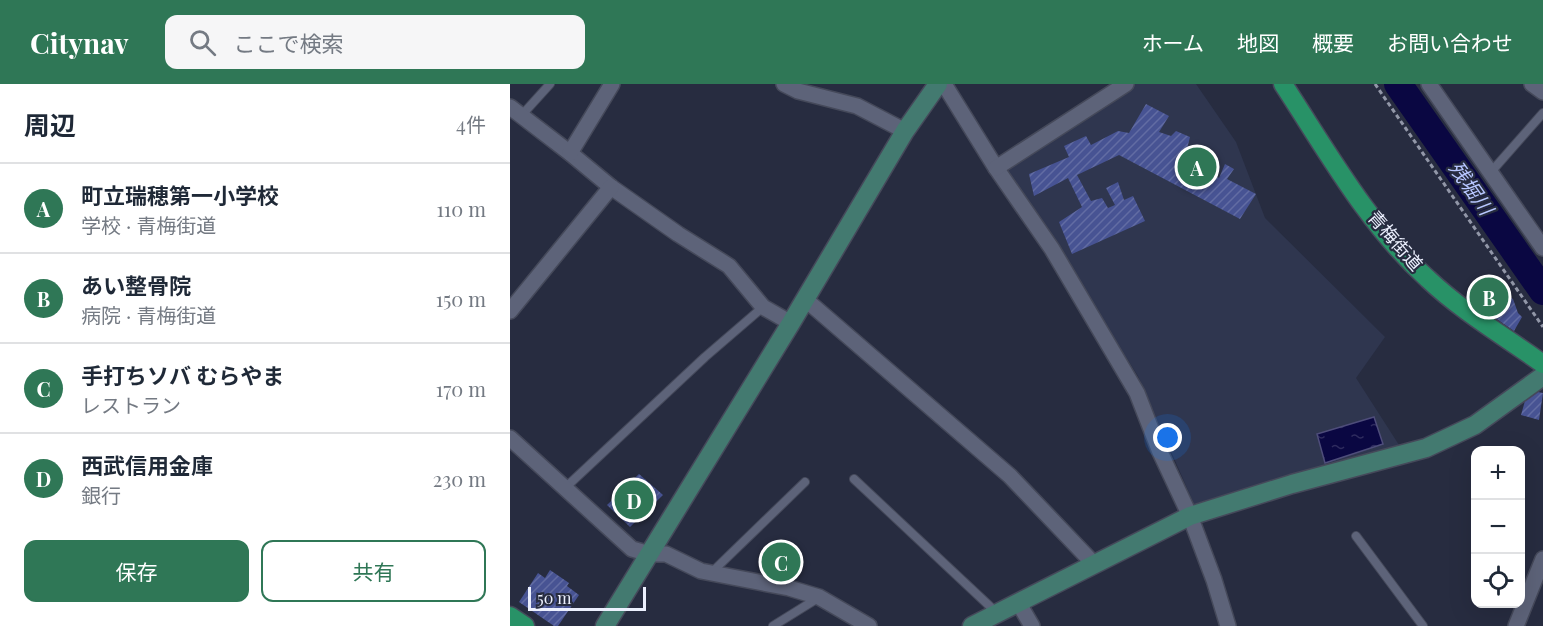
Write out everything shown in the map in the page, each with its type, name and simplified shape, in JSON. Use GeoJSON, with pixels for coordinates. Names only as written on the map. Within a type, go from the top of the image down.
{"type":"FeatureCollection","features":[{"type":"Feature","properties":{"kind":"main road","name":"青梅街道"},"geometry":{"type":"LineString","coordinates":[[1283,84],[1370,214],[1407,258],[1426,278],[1464,310],[1543,363]]}},
{"type":"Feature","properties":{"kind":"main road"},"geometry":{"type":"LineString","coordinates":[[510,616],[525,626]]}},
{"type":"Feature","properties":{"kind":"street"},"geometry":{"type":"LineString","coordinates":[[570,153],[612,84]]}},
{"type":"Feature","properties":{"kind":"street"},"geometry":{"type":"LineString","coordinates":[[784,84],[798,91],[857,106],[905,131]]}},
{"type":"Feature","properties":{"kind":"street"},"geometry":{"type":"LineString","coordinates":[[606,626],[905,131],[938,84]]}},
{"type":"Feature","properties":{"kind":"street"},"geometry":{"type":"LineString","coordinates":[[944,84],[996,168],[1052,249],[1137,393],[1160,452],[1190,516],[1228,626]]}},
{"type":"Feature","properties":{"kind":"street"},"geometry":{"type":"LineString","coordinates":[[996,168],[1126,84]]}},
{"type":"Feature","properties":{"kind":"street"},"geometry":{"type":"LineString","coordinates":[[1429,84],[1543,248]]}},
{"type":"Feature","properties":{"kind":"street"},"geometry":{"type":"LineString","coordinates":[[1532,84],[1543,92]]}},
{"type":"Feature","properties":{"kind":"street"},"geometry":{"type":"LineString","coordinates":[[515,112],[611,187],[729,266],[763,307],[791,323]]}},
{"type":"Feature","properties":{"kind":"street"},"geometry":{"type":"LineString","coordinates":[[510,311],[611,187]]}},
{"type":"Feature","properties":{"kind":"street"},"geometry":{"type":"LineString","coordinates":[[805,299],[1010,476],[1093,563]]}},
{"type":"Feature","properties":{"kind":"street"},"geometry":{"type":"LineString","coordinates":[[972,626],[1190,516],[1292,484],[1426,448],[1491,415],[1543,376]]}},
{"type":"Feature","properties":{"kind":"street"},"geometry":{"type":"LineString","coordinates":[[511,441],[632,549],[666,555],[701,571],[789,588],[819,597],[869,626]]}},
{"type":"Feature","properties":{"kind":"street"},"geometry":{"type":"LineString","coordinates":[[1516,626],[1543,559]]}},
{"type":"Feature","properties":{"kind":"street"},"geometry":{"type":"LineString","coordinates":[[1018,602],[1032,626]]}},
{"type":"Feature","properties":{"kind":"lane"},"geometry":{"type":"LineString","coordinates":[[515,112],[550,84]]}},
{"type":"Feature","properties":{"kind":"lane"},"geometry":{"type":"LineString","coordinates":[[1491,172],[1543,113]]}},
{"type":"Feature","properties":{"kind":"lane"},"geometry":{"type":"LineString","coordinates":[[565,489],[705,357],[763,307]]}},
{"type":"Feature","properties":{"kind":"lane"},"geometry":{"type":"LineString","coordinates":[[854,479],[997,613]]}},
{"type":"Feature","properties":{"kind":"lane"},"geometry":{"type":"LineString","coordinates":[[711,573],[805,482]]}},
{"type":"Feature","properties":{"kind":"lane"},"geometry":{"type":"LineString","coordinates":[[1356,536],[1423,626]]}},
{"type":"Feature","properties":{"kind":"lane"},"geometry":{"type":"LineString","coordinates":[[773,626],[819,597]]}},
{"type":"Feature","properties":{"kind":"path"},"geometry":{"type":"LineString","coordinates":[[1375,84],[1543,327]]}},
{"type":"Feature","properties":{"kind":"shaded area"},"geometry":{"type":"Polygon","coordinates":[[[1135,84],[1196,84],[1236,142],[1265,218],[1385,337],[1356,378],[1399,445],[1194,504],[1138,376],[1007,170],[1135,84]]]}},
{"type":"Feature","properties":{"kind":"water"},"geometry":{"type":"Polygon","coordinates":[[[1374,417],[1383,444],[1325,463],[1317,434],[1374,417]]]}},
{"type":"Feature","properties":{"kind":"building"},"geometry":{"type":"Polygon","coordinates":[[[1146,104],[1169,116],[1159,132],[1171,136],[1176,131],[1190,137],[1187,149],[1210,160],[1206,169],[1219,178],[1225,164],[1234,169],[1227,179],[1256,194],[1240,219],[1119,155],[1077,175],[1091,201],[1102,198],[1108,208],[1115,205],[1106,188],[1118,182],[1124,200],[1133,196],[1145,221],[1072,254],[1059,222],[1082,207],[1068,178],[1034,196],[1029,174],[1069,157],[1064,146],[1086,136],[1091,145],[1118,131],[1129,133],[1146,104]]]}},
{"type":"Feature","properties":{"kind":"building"},"geometry":{"type":"Polygon","coordinates":[[[1487,280],[1513,299],[1522,317],[1514,331],[1472,302],[1487,280]]]}},
{"type":"Feature","properties":{"kind":"building"},"geometry":{"type":"Polygon","coordinates":[[[1528,390],[1543,393],[1539,420],[1521,415],[1528,390]]]}},
{"type":"Feature","properties":{"kind":"building"},"geometry":{"type":"Polygon","coordinates":[[[639,474],[663,495],[630,527],[607,505],[639,474]]]}},
{"type":"Feature","properties":{"kind":"building"},"geometry":{"type":"Polygon","coordinates":[[[550,570],[569,583],[567,586],[579,595],[558,626],[554,626],[519,602],[538,573],[545,578],[550,570]]]}},
{"type":"Feature","properties":{"kind":"waterway","name":"残堀川"},"geometry":{"type":"LineString","coordinates":[[1398,84],[1543,291]]}},
{"type":"Feature","properties":{"kind":"place","name":"町立瑞穂第一小学校"},"geometry":{"type":"Point","coordinates":[1197,167]}},
{"type":"Feature","properties":{"kind":"place","name":"あい整骨院"},"geometry":{"type":"Point","coordinates":[1489,297]}},
{"type":"Feature","properties":{"kind":"place","name":"西武信用金庫"},"geometry":{"type":"Point","coordinates":[634,500]}},
{"type":"Feature","properties":{"kind":"place","name":"手打ちソバ むらやま"},"geometry":{"type":"Point","coordinates":[781,562]}}]}
